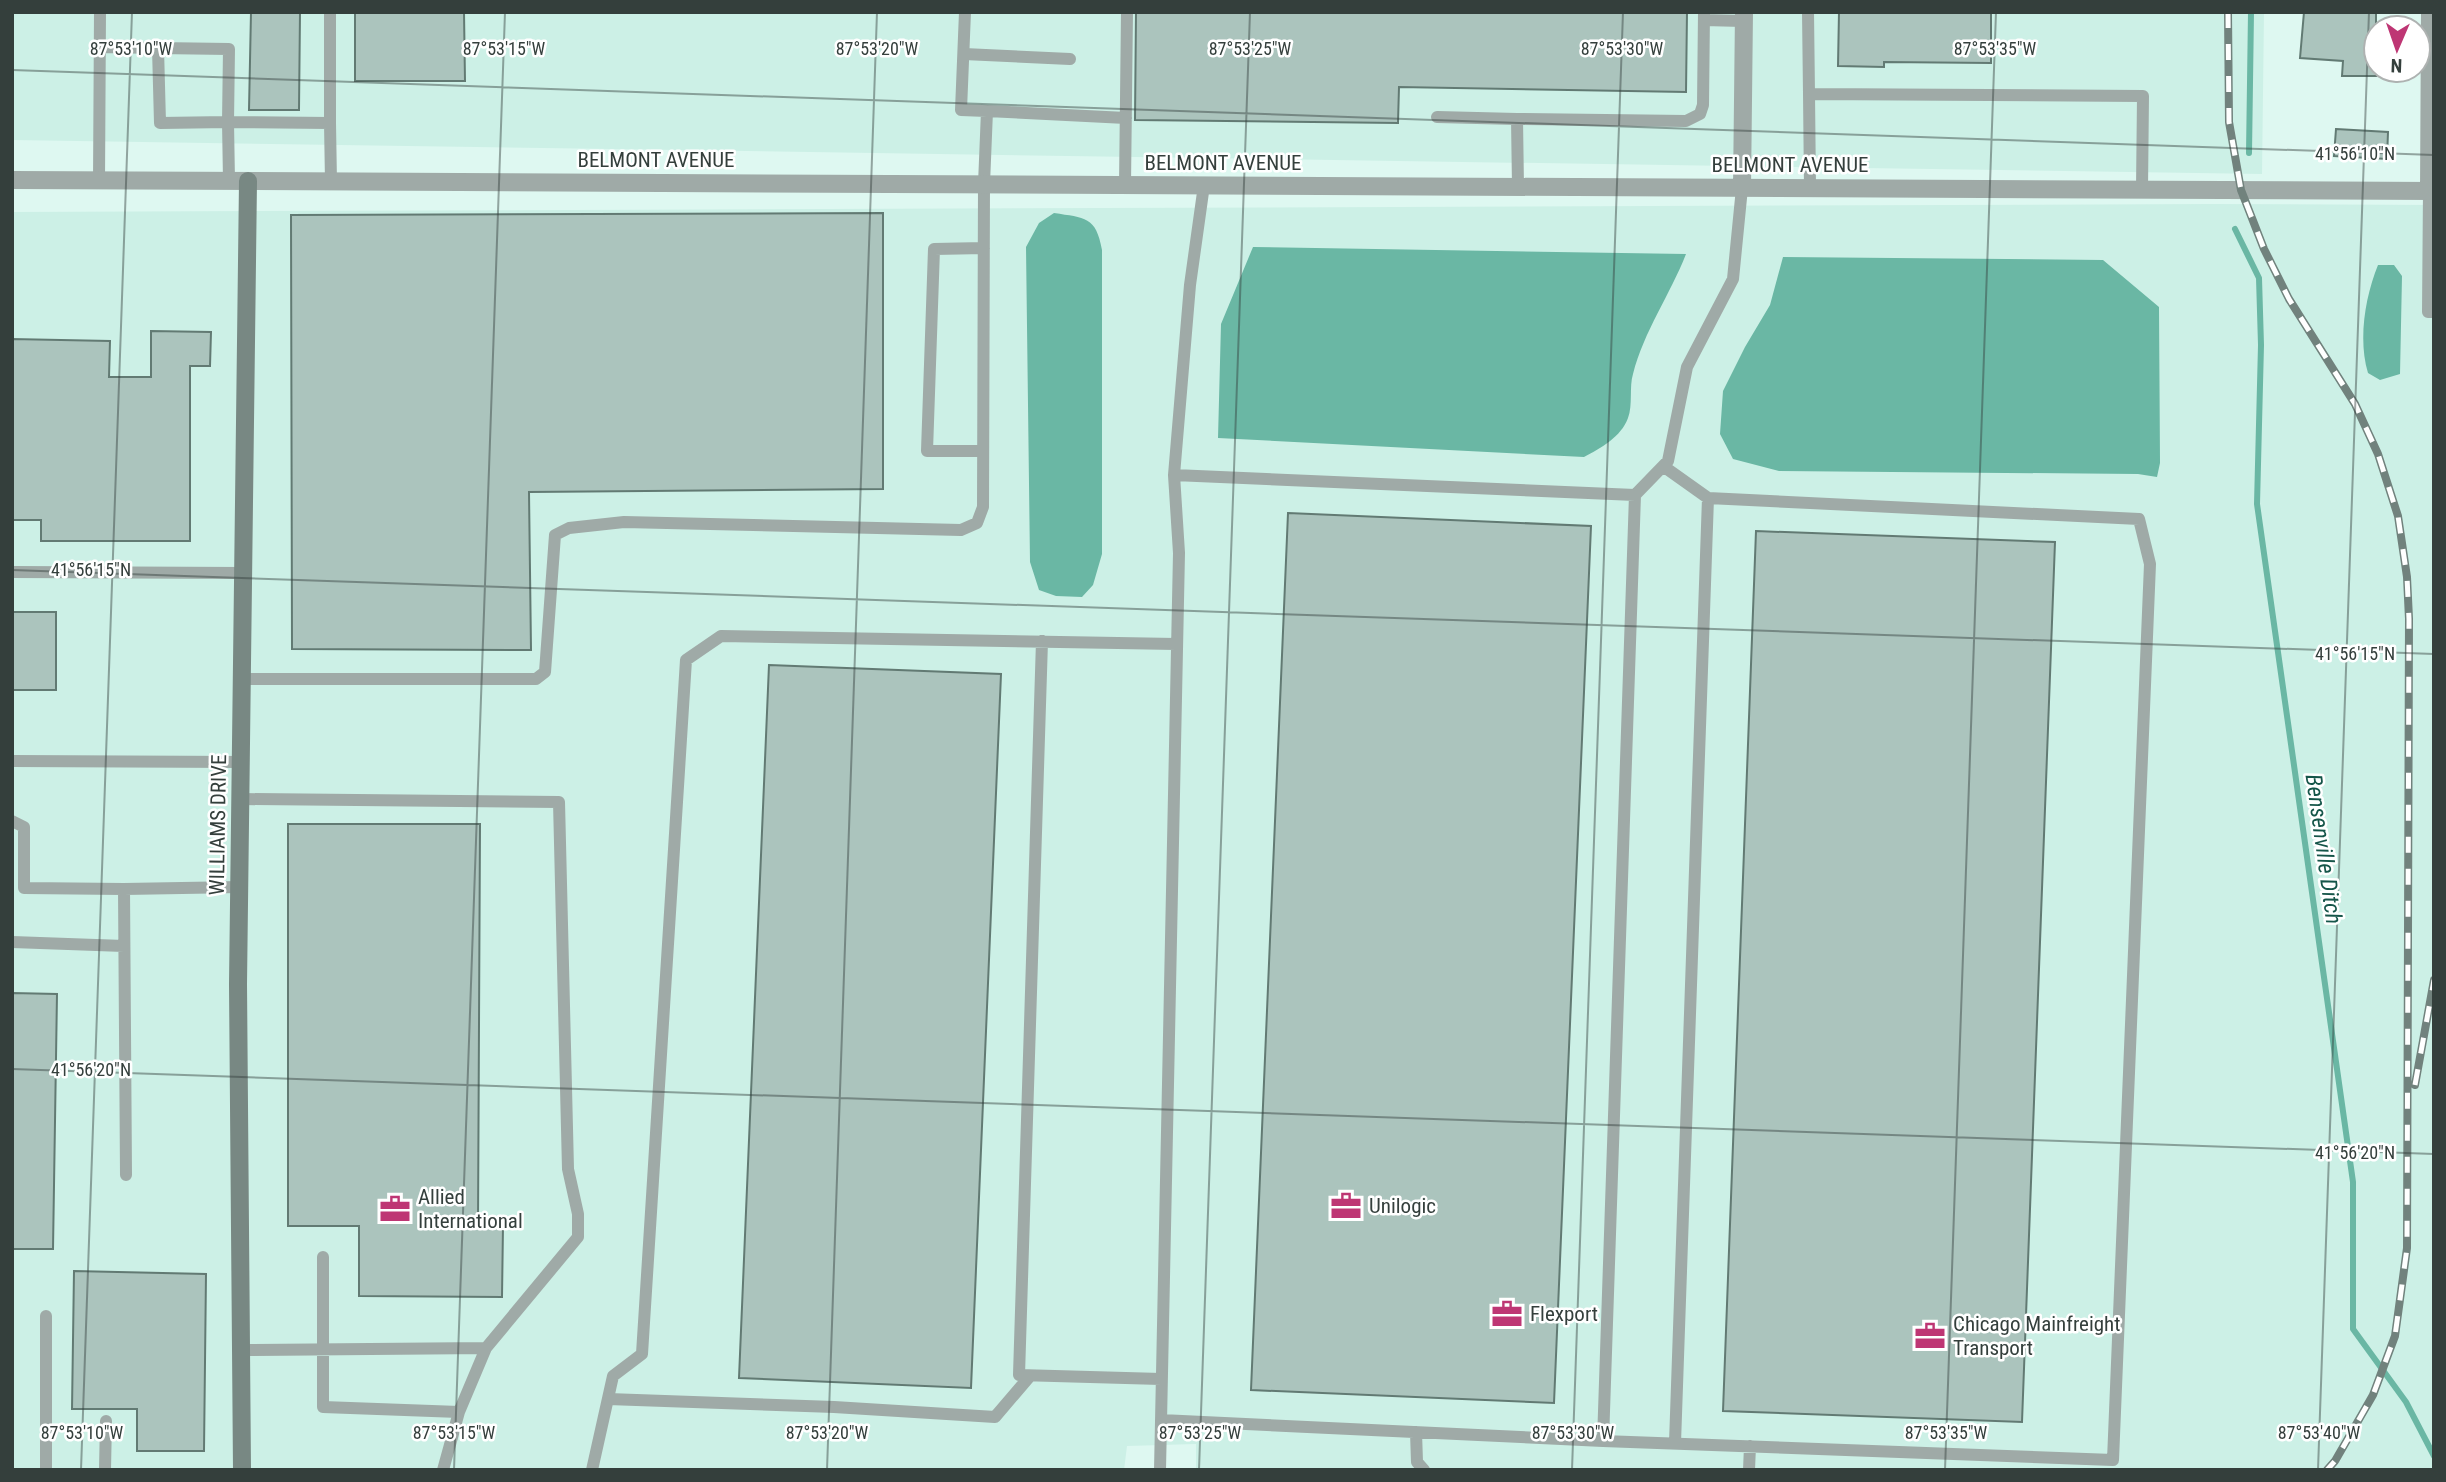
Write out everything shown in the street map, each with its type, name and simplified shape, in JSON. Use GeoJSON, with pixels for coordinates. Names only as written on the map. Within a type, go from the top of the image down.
{"type":"FeatureCollection","features":[{"type":"Feature","properties":{"kind":"main road","name":"WILLIAMS DRIVE"},"geometry":{"type":"LineString","coordinates":[[242,1470],[240,887],[248,181]]}},
{"type":"Feature","properties":{"kind":"street"},"geometry":{"type":"LineString","coordinates":[[2430,12],[2431,191]]}},
{"type":"Feature","properties":{"kind":"street"},"geometry":{"type":"LineString","coordinates":[[1742,188],[1744,17]]}},
{"type":"Feature","properties":{"kind":"street","name":"BELMONT AVENUE"},"geometry":{"type":"LineString","coordinates":[[12,180],[2431,191]]}},
{"type":"Feature","properties":{"kind":"lane"},"geometry":{"type":"LineString","coordinates":[[99,181],[100,12]]}},
{"type":"Feature","properties":{"kind":"lane"},"geometry":{"type":"LineString","coordinates":[[330,12],[331,182]]}},
{"type":"Feature","properties":{"kind":"lane"},"geometry":{"type":"LineString","coordinates":[[965,12],[961,110],[1126,118]]}},
{"type":"Feature","properties":{"kind":"lane"},"geometry":{"type":"LineString","coordinates":[[1125,185],[1127,12]]}},
{"type":"Feature","properties":{"kind":"lane"},"geometry":{"type":"LineString","coordinates":[[1808,12],[1810,188]]}},
{"type":"Feature","properties":{"kind":"lane"},"geometry":{"type":"LineString","coordinates":[[1437,117],[1693,119],[1700,114],[1703,105],[1704,16],[1744,17]]}},
{"type":"Feature","properties":{"kind":"lane"},"geometry":{"type":"LineString","coordinates":[[100,47],[229,49],[229,181]]}},
{"type":"Feature","properties":{"kind":"lane"},"geometry":{"type":"LineString","coordinates":[[158,48],[160,123],[330,123]]}},
{"type":"Feature","properties":{"kind":"lane"},"geometry":{"type":"LineString","coordinates":[[964,54],[1070,59]]}},
{"type":"Feature","properties":{"kind":"lane"},"geometry":{"type":"LineString","coordinates":[[1809,94],[2143,96],[2142,190]]}},
{"type":"Feature","properties":{"kind":"lane"},"geometry":{"type":"LineString","coordinates":[[243,679],[536,679],[545,672],[555,535],[569,528],[624,522],[961,530],[977,523],[983,507],[984,184],[987,111]]}},
{"type":"Feature","properties":{"kind":"lane"},"geometry":{"type":"LineString","coordinates":[[1517,119],[1518,187]]}},
{"type":"Feature","properties":{"kind":"lane"},"geometry":{"type":"LineString","coordinates":[[1160,1470],[1179,553],[1174,475],[1190,285],[1204,186]]}},
{"type":"Feature","properties":{"kind":"lane"},"geometry":{"type":"LineString","coordinates":[[1603,1441],[1635,495],[1668,461],[1687,367],[1733,279],[1742,188]]}},
{"type":"Feature","properties":{"kind":"lane"},"geometry":{"type":"LineString","coordinates":[[2431,191],[2428,312],[2434,312]]}},
{"type":"Feature","properties":{"kind":"lane"},"geometry":{"type":"LineString","coordinates":[[983,451],[927,450],[934,249],[984,248]]}},
{"type":"Feature","properties":{"kind":"lane"},"geometry":{"type":"LineString","coordinates":[[1161,1420],[1603,1441],[2113,1460],[2150,564],[2139,519],[1708,498],[1663,466]]}},
{"type":"Feature","properties":{"kind":"lane"},"geometry":{"type":"LineString","coordinates":[[1174,475],[1635,495]]}},
{"type":"Feature","properties":{"kind":"lane"},"geometry":{"type":"LineString","coordinates":[[1675,1443],[1708,498]]}},
{"type":"Feature","properties":{"kind":"lane"},"geometry":{"type":"LineString","coordinates":[[12,572],[244,573]]}},
{"type":"Feature","properties":{"kind":"lane"},"geometry":{"type":"LineString","coordinates":[[592,1470],[613,1376],[642,1354],[686,660],[721,636],[1177,644]]}},
{"type":"Feature","properties":{"kind":"lane"},"geometry":{"type":"LineString","coordinates":[[1042,641],[1019,1375],[1161,1379]]}},
{"type":"Feature","properties":{"kind":"lane"},"geometry":{"type":"LineString","coordinates":[[12,761],[242,762]]}},
{"type":"Feature","properties":{"kind":"lane"},"geometry":{"type":"LineString","coordinates":[[241,799],[559,802],[568,1169],[578,1214],[578,1237],[486,1348],[459,1412],[443,1470]]}},
{"type":"Feature","properties":{"kind":"lane"},"geometry":{"type":"LineString","coordinates":[[12,821],[23,827],[24,888],[240,887]]}},
{"type":"Feature","properties":{"kind":"lane"},"geometry":{"type":"LineString","coordinates":[[124,889],[126,1175]]}},
{"type":"Feature","properties":{"kind":"lane"},"geometry":{"type":"LineString","coordinates":[[12,942],[124,946]]}},
{"type":"Feature","properties":{"kind":"lane"},"geometry":{"type":"LineString","coordinates":[[323,1258],[323,1407],[459,1412]]}},
{"type":"Feature","properties":{"kind":"lane"},"geometry":{"type":"LineString","coordinates":[[46,1317],[46,1470]]}},
{"type":"Feature","properties":{"kind":"lane"},"geometry":{"type":"LineString","coordinates":[[241,1350],[486,1348]]}},
{"type":"Feature","properties":{"kind":"lane"},"geometry":{"type":"LineString","coordinates":[[608,1399],[834,1407],[995,1417],[1030,1376]]}},
{"type":"Feature","properties":{"kind":"lane"},"geometry":{"type":"LineString","coordinates":[[105,1470],[106,1421]]}},
{"type":"Feature","properties":{"kind":"lane"},"geometry":{"type":"LineString","coordinates":[[1416,1432],[1417,1462],[1424,1470]]}},
{"type":"Feature","properties":{"kind":"lane"},"geometry":{"type":"LineString","coordinates":[[1749,1446],[1749,1470]]}},
{"type":"Feature","properties":{"kind":"shaded area"},"geometry":{"type":"Polygon","coordinates":[[[12,12],[2264,12],[2262,174],[12,140],[12,12]]]}},
{"type":"Feature","properties":{"kind":"shaded area"},"geometry":{"type":"Polygon","coordinates":[[[2434,205],[2434,1470],[1196,1470],[1196,1444],[1127,1446],[1124,1470],[12,1470],[12,212],[2434,205]]]}},
{"type":"Feature","properties":{"kind":"shaded area"},"geometry":{"type":"Polygon","coordinates":[[[1054,213],[1087,221],[1096,231],[1102,250],[1102,554],[1093,585],[1082,597],[1056,596],[1039,590],[1030,562],[1026,247],[1039,223],[1054,213]]]}},
{"type":"Feature","properties":{"kind":"shaded area"},"geometry":{"type":"Polygon","coordinates":[[[1253,247],[1686,254],[1638,358],[1625,425],[1610,441],[1584,457],[1218,438],[1221,324],[1253,247]]]}},
{"type":"Feature","properties":{"kind":"shaded area"},"geometry":{"type":"Polygon","coordinates":[[[1783,257],[2103,260],[2159,307],[2160,463],[2157,477],[2138,474],[1779,471],[1733,459],[1720,434],[1723,391],[1770,305],[1783,257]]]}},
{"type":"Feature","properties":{"kind":"shaded area"},"geometry":{"type":"Polygon","coordinates":[[[2378,265],[2394,265],[2402,276],[2400,374],[2380,380],[2368,373],[2363,333],[2366,305],[2378,265]]]}},
{"type":"Feature","properties":{"kind":"building"},"geometry":{"type":"Polygon","coordinates":[[[251,12],[300,12],[299,110],[249,110],[251,12]]]}},
{"type":"Feature","properties":{"kind":"building"},"geometry":{"type":"Polygon","coordinates":[[[355,12],[464,12],[465,81],[355,81],[355,12]]]}},
{"type":"Feature","properties":{"kind":"building"},"geometry":{"type":"Polygon","coordinates":[[[1136,12],[1687,12],[1686,92],[1399,87],[1398,123],[1135,120],[1136,12]]]}},
{"type":"Feature","properties":{"kind":"building"},"geometry":{"type":"Polygon","coordinates":[[[1839,12],[1991,12],[1991,63],[1884,62],[1884,67],[1838,66],[1839,12]]]}},
{"type":"Feature","properties":{"kind":"building"},"geometry":{"type":"Polygon","coordinates":[[[2304,12],[2376,12],[2362,14],[2362,76],[2342,76],[2343,61],[2300,58],[2304,12]]]}},
{"type":"Feature","properties":{"kind":"building"},"geometry":{"type":"Polygon","coordinates":[[[2336,129],[2388,132],[2387,159],[2334,156],[2336,129]]]}},
{"type":"Feature","properties":{"kind":"building"},"geometry":{"type":"Polygon","coordinates":[[[883,213],[883,489],[529,492],[531,650],[292,649],[291,215],[883,213]]]}},
{"type":"Feature","properties":{"kind":"building"},"geometry":{"type":"Polygon","coordinates":[[[151,331],[211,332],[210,366],[190,366],[190,541],[41,541],[41,520],[12,520],[12,339],[110,341],[109,377],[151,377],[151,331]]]}},
{"type":"Feature","properties":{"kind":"building"},"geometry":{"type":"Polygon","coordinates":[[[1288,513],[1591,526],[1554,1403],[1251,1390],[1288,513]]]}},
{"type":"Feature","properties":{"kind":"building"},"geometry":{"type":"Polygon","coordinates":[[[1756,531],[2055,542],[2022,1422],[1723,1411],[1756,531]]]}},
{"type":"Feature","properties":{"kind":"building"},"geometry":{"type":"Polygon","coordinates":[[[12,612],[56,612],[56,690],[12,690],[12,612]]]}},
{"type":"Feature","properties":{"kind":"building"},"geometry":{"type":"Polygon","coordinates":[[[769,665],[1001,674],[971,1388],[739,1378],[769,665]]]}},
{"type":"Feature","properties":{"kind":"building"},"geometry":{"type":"Polygon","coordinates":[[[288,824],[480,824],[478,1225],[503,1226],[502,1297],[359,1296],[359,1226],[288,1226],[288,824]]]}},
{"type":"Feature","properties":{"kind":"building"},"geometry":{"type":"Polygon","coordinates":[[[12,993],[57,994],[53,1249],[12,1249],[12,993]]]}},
{"type":"Feature","properties":{"kind":"building"},"geometry":{"type":"Polygon","coordinates":[[[74,1271],[206,1274],[204,1451],[137,1451],[137,1409],[72,1409],[74,1271]]]}},
{"type":"Feature","properties":{"kind":"waterway","name":"Bensenville Ditch"},"geometry":{"type":"LineString","coordinates":[[2249,153],[2251,12]]}},
{"type":"Feature","properties":{"kind":"waterway","name":"Bensenville Ditch"},"geometry":{"type":"LineString","coordinates":[[2235,229],[2259,278],[2261,345],[2257,504],[2353,1182],[2353,1329],[2406,1402],[2434,1456]]}},
{"type":"Feature","properties":{"kind":"railway"},"geometry":{"type":"LineString","coordinates":[[2228,12],[2229,122],[2241,190],[2264,249],[2289,299],[2355,404],[2378,454],[2398,516],[2407,577],[2407,1248],[2395,1336],[2373,1395],[2335,1461],[2327,1470]]}},
{"type":"Feature","properties":{"kind":"railway"},"geometry":{"type":"LineString","coordinates":[[2415,1085],[2434,980]]}},
{"type":"Feature","properties":{"kind":"place","name":"Unilogic"},"geometry":{"type":"Point","coordinates":[1346,1206]}},
{"type":"Feature","properties":{"kind":"place","name":"Allied International"},"geometry":{"type":"Point","coordinates":[395,1209]}},
{"type":"Feature","properties":{"kind":"place","name":"Flexport"},"geometry":{"type":"Point","coordinates":[1507,1314]}},
{"type":"Feature","properties":{"kind":"place","name":"Chicago Mainfreight Transport"},"geometry":{"type":"Point","coordinates":[1930,1336]}}]}
